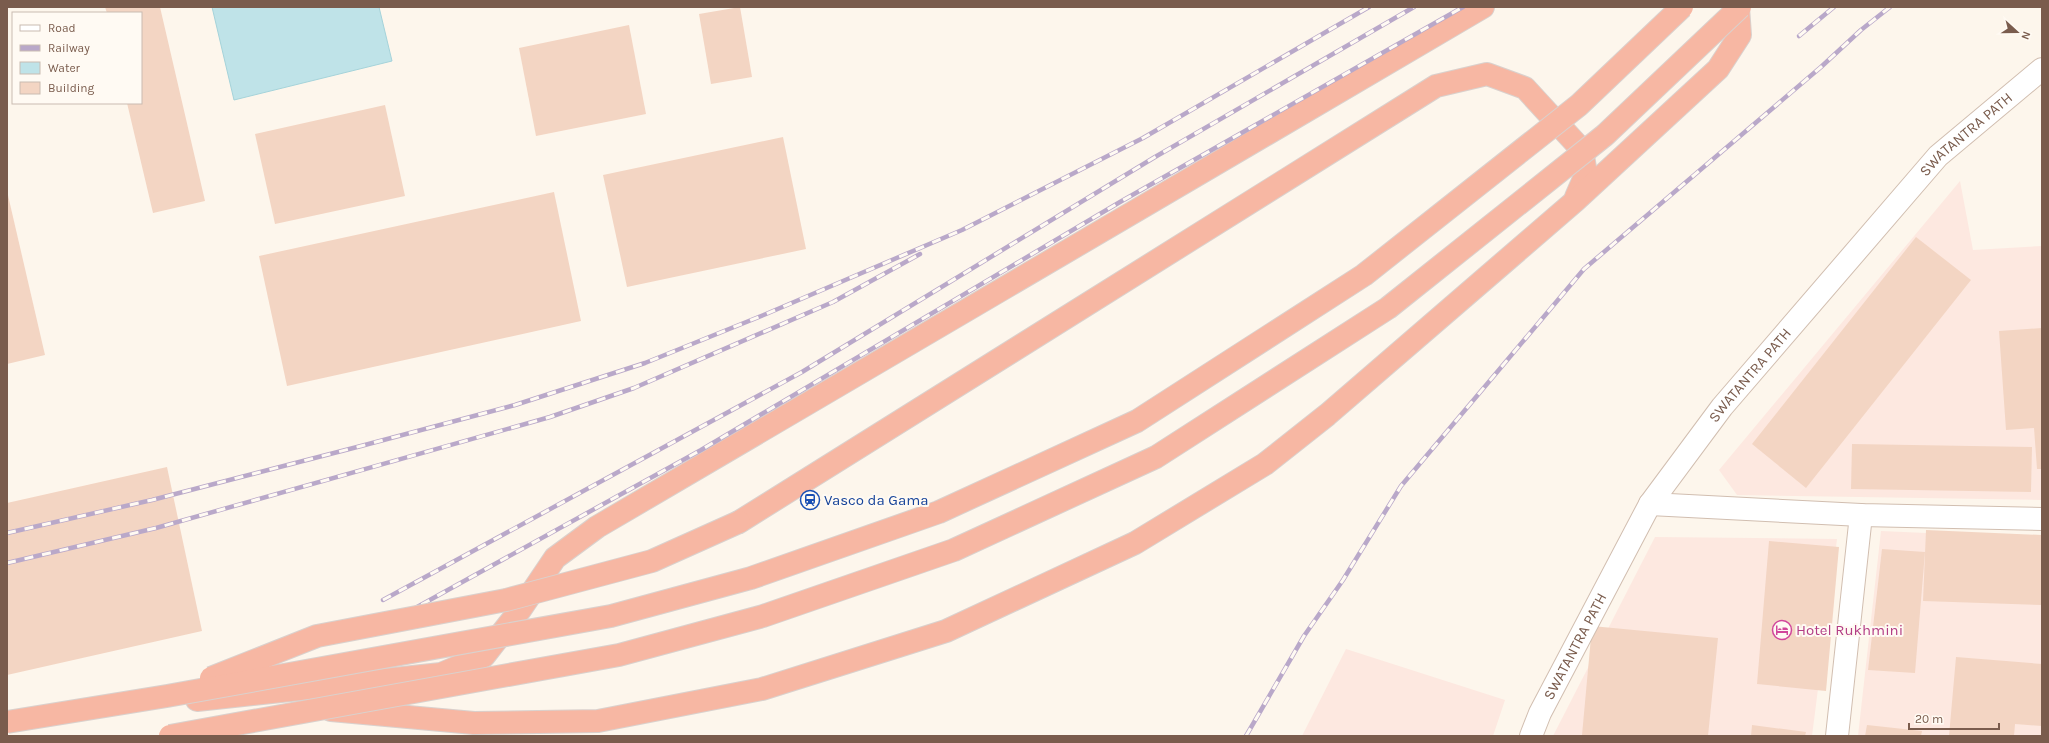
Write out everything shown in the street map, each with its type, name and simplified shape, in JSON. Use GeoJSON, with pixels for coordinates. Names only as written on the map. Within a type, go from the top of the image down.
{"type":"FeatureCollection","features":[{"type":"Feature","properties":{"kind":"highway"},"geometry":{"type":"LineString","coordinates":[[7,721],[441,674],[484,656],[520,610],[555,558],[597,527],[1482,7]]}},
{"type":"Feature","properties":{"kind":"highway"},"geometry":{"type":"LineString","coordinates":[[7,721],[167,696],[611,616],[751,578],[946,509],[1137,421],[1364,275],[1579,105],[1682,7]]}},
{"type":"Feature","properties":{"kind":"highway"},"geometry":{"type":"LineString","coordinates":[[170,736],[619,655],[762,616],[954,550],[1156,457],[1388,308],[1605,135],[1735,12],[1748,7]]}},
{"type":"Feature","properties":{"kind":"highway"},"geometry":{"type":"LineString","coordinates":[[319,709],[474,723],[598,721],[762,689],[946,631],[1135,543],[1265,464],[1327,415],[1575,201],[1718,69],[1740,35],[1735,12]]}},
{"type":"Feature","properties":{"kind":"highway"},"geometry":{"type":"LineString","coordinates":[[167,696],[317,636],[506,600],[652,561],[739,522],[1436,86],[1487,74],[1524,88],[1582,150],[1586,174],[1575,201]]}},
{"type":"Feature","properties":{"kind":"street","name":"SWATANTRA PATH"},"geometry":{"type":"LineString","coordinates":[[1531,736],[1540,713],[1650,504],[1722,407],[1938,156],[2042,69]]}},
{"type":"Feature","properties":{"kind":"street"},"geometry":{"type":"LineString","coordinates":[[1650,504],[1861,515],[2042,519]]}},
{"type":"Feature","properties":{"kind":"street"},"geometry":{"type":"LineString","coordinates":[[1837,736],[1861,515]]}},
{"type":"Feature","properties":{"kind":"shaded area"},"geometry":{"type":"Polygon","coordinates":[[[1960,181],[1973,250],[2042,246],[2042,500],[1737,495],[1719,470],[1960,181]]]}},
{"type":"Feature","properties":{"kind":"shaded area"},"geometry":{"type":"Polygon","coordinates":[[[1881,531],[2042,538],[2042,736],[1858,736],[1881,531]]]}},
{"type":"Feature","properties":{"kind":"shaded area"},"geometry":{"type":"Polygon","coordinates":[[[1655,537],[1837,539],[1812,736],[1553,736],[1655,537]]]}},
{"type":"Feature","properties":{"kind":"shaded area"},"geometry":{"type":"Polygon","coordinates":[[[1346,649],[1505,700],[1493,736],[1302,736],[1346,649]]]}},
{"type":"Feature","properties":{"kind":"water"},"geometry":{"type":"Polygon","coordinates":[[[212,7],[379,7],[392,61],[234,100],[212,7]]]}},
{"type":"Feature","properties":{"kind":"building"},"geometry":{"type":"Polygon","coordinates":[[[105,7],[160,7],[205,201],[153,213],[127,104],[142,104],[142,12],[107,12],[105,7]]]}},
{"type":"Feature","properties":{"kind":"building"},"geometry":{"type":"Polygon","coordinates":[[[740,7],[752,77],[711,84],[699,14],[740,7]]]}},
{"type":"Feature","properties":{"kind":"building"},"geometry":{"type":"Polygon","coordinates":[[[629,25],[646,114],[536,136],[519,48],[629,25]]]}},
{"type":"Feature","properties":{"kind":"building"},"geometry":{"type":"Polygon","coordinates":[[[385,105],[405,196],[275,224],[255,134],[385,105]]]}},
{"type":"Feature","properties":{"kind":"building"},"geometry":{"type":"Polygon","coordinates":[[[783,137],[806,249],[627,287],[603,175],[783,137]]]}},
{"type":"Feature","properties":{"kind":"building"},"geometry":{"type":"Polygon","coordinates":[[[7,191],[45,355],[7,364],[7,191]]]}},
{"type":"Feature","properties":{"kind":"building"},"geometry":{"type":"Polygon","coordinates":[[[554,192],[581,321],[287,386],[259,256],[554,192]]]}},
{"type":"Feature","properties":{"kind":"building"},"geometry":{"type":"Polygon","coordinates":[[[1916,237],[1971,280],[1806,488],[1752,444],[1916,237]]]}},
{"type":"Feature","properties":{"kind":"building"},"geometry":{"type":"Polygon","coordinates":[[[2042,328],[2042,469],[2037,469],[2034,428],[2006,430],[1999,331],[2042,328]]]}},
{"type":"Feature","properties":{"kind":"building"},"geometry":{"type":"Polygon","coordinates":[[[1852,444],[2032,447],[2031,492],[1851,489],[1852,444]]]}},
{"type":"Feature","properties":{"kind":"building"},"geometry":{"type":"Polygon","coordinates":[[[167,467],[202,631],[7,675],[7,503],[167,467]]]}},
{"type":"Feature","properties":{"kind":"building"},"geometry":{"type":"Polygon","coordinates":[[[1926,530],[2042,535],[2042,605],[1923,601],[1926,530]]]}},
{"type":"Feature","properties":{"kind":"building"},"geometry":{"type":"Polygon","coordinates":[[[1769,541],[1839,547],[1826,691],[1757,684],[1769,541]]]}},
{"type":"Feature","properties":{"kind":"building"},"geometry":{"type":"Polygon","coordinates":[[[1882,549],[1925,552],[1915,673],[1868,670],[1882,549]]]}},
{"type":"Feature","properties":{"kind":"building"},"geometry":{"type":"Polygon","coordinates":[[[1592,626],[1718,638],[1708,736],[1582,735],[1592,626]]]}},
{"type":"Feature","properties":{"kind":"building"},"geometry":{"type":"Polygon","coordinates":[[[1956,657],[2042,664],[2042,726],[2015,724],[2014,736],[1949,736],[1956,657]]]}},
{"type":"Feature","properties":{"kind":"building"},"geometry":{"type":"Polygon","coordinates":[[[1752,725],[1806,732],[1805,736],[1751,736],[1752,725]]]}},
{"type":"Feature","properties":{"kind":"building"},"geometry":{"type":"Polygon","coordinates":[[[1867,725],[1922,731],[1921,736],[1865,736],[1867,725]]]}},
{"type":"Feature","properties":{"kind":"railway"},"geometry":{"type":"LineString","coordinates":[[7,533],[152,500],[515,405],[645,363],[766,314],[962,230],[1143,138],[1369,7]]}},
{"type":"Feature","properties":{"kind":"railway"},"geometry":{"type":"LineString","coordinates":[[383,600],[802,372],[1155,157],[1414,7]]}},
{"type":"Feature","properties":{"kind":"railway"},"geometry":{"type":"LineString","coordinates":[[390,622],[701,450],[1120,202],[1463,7]]}},
{"type":"Feature","properties":{"kind":"railway"},"geometry":{"type":"LineString","coordinates":[[1799,36],[1834,7]]}},
{"type":"Feature","properties":{"kind":"railway"},"geometry":{"type":"LineString","coordinates":[[1246,736],[1304,636],[1343,580],[1401,486],[1584,269],[1821,67],[1861,30],[1890,7]]}},
{"type":"Feature","properties":{"kind":"railway"},"geometry":{"type":"LineString","coordinates":[[7,563],[156,528],[550,417],[634,388],[833,302],[920,254]]}},
{"type":"Feature","properties":{"kind":"place","name":"Vasco da Gama"},"geometry":{"type":"Point","coordinates":[810,500]}},
{"type":"Feature","properties":{"kind":"place","name":"Hotel Rukhmini"},"geometry":{"type":"Point","coordinates":[1782,630]}}]}
